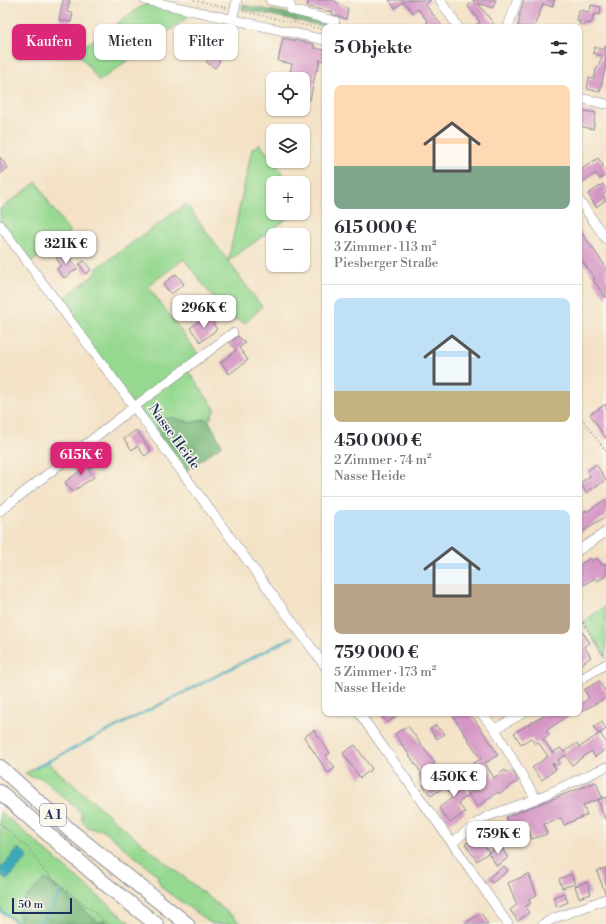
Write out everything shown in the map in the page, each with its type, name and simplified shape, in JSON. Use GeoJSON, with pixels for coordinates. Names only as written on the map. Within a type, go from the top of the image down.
{"type":"FeatureCollection","features":[{"type":"Feature","properties":{"kind":"highway","name":"A 1"},"geometry":{"type":"LineString","coordinates":[[0,767],[78,837],[187,924]]}},
{"type":"Feature","properties":{"kind":"highway","name":"A 1"},"geometry":{"type":"LineString","coordinates":[[0,792],[87,868],[156,924]]}},
{"type":"Feature","properties":{"kind":"street"},"geometry":{"type":"LineString","coordinates":[[145,0],[322,39]]}},
{"type":"Feature","properties":{"kind":"street"},"geometry":{"type":"LineString","coordinates":[[232,20],[237,0]]}},
{"type":"Feature","properties":{"kind":"street"},"geometry":{"type":"LineString","coordinates":[[270,0],[290,4],[291,10],[335,21]]}},
{"type":"Feature","properties":{"kind":"street"},"geometry":{"type":"LineString","coordinates":[[440,0],[456,24]]}},
{"type":"Feature","properties":{"kind":"street"},"geometry":{"type":"LineString","coordinates":[[509,24],[517,0]]}},
{"type":"Feature","properties":{"kind":"street"},"geometry":{"type":"LineString","coordinates":[[582,99],[606,104]]}},
{"type":"Feature","properties":{"kind":"street"},"geometry":{"type":"LineString","coordinates":[[582,204],[603,228],[606,238]]}},
{"type":"Feature","properties":{"kind":"street","name":"Nasse Heide"},"geometry":{"type":"LineString","coordinates":[[0,225],[322,662]]}},
{"type":"Feature","properties":{"kind":"street"},"geometry":{"type":"LineString","coordinates":[[0,511],[134,406],[233,333]]}},
{"type":"Feature","properties":{"kind":"street"},"geometry":{"type":"LineString","coordinates":[[582,548],[606,532]]}},
{"type":"Feature","properties":{"kind":"street"},"geometry":{"type":"LineString","coordinates":[[582,678],[606,664]]}},
{"type":"Feature","properties":{"kind":"street"},"geometry":{"type":"LineString","coordinates":[[361,716],[508,924]]}},
{"type":"Feature","properties":{"kind":"street"},"geometry":{"type":"LineString","coordinates":[[484,716],[495,729],[536,799]]}},
{"type":"Feature","properties":{"kind":"street"},"geometry":{"type":"LineString","coordinates":[[495,729],[518,716]]}},
{"type":"Feature","properties":{"kind":"street"},"geometry":{"type":"LineString","coordinates":[[452,843],[474,825],[488,816],[536,799],[606,767]]}},
{"type":"Feature","properties":{"kind":"street"},"geometry":{"type":"LineString","coordinates":[[543,924],[606,899]]}},
{"type":"Feature","properties":{"kind":"path"},"geometry":{"type":"LineString","coordinates":[[194,0],[322,29]]}},
{"type":"Feature","properties":{"kind":"path"},"geometry":{"type":"LineString","coordinates":[[582,419],[606,451]]}},
{"type":"Feature","properties":{"kind":"path"},"geometry":{"type":"LineString","coordinates":[[582,621],[606,658]]}},
{"type":"Feature","properties":{"kind":"path"},"geometry":{"type":"LineString","coordinates":[[0,823],[30,850],[39,865],[47,874],[109,924]]}},
{"type":"Feature","properties":{"kind":"path"},"geometry":{"type":"LineString","coordinates":[[99,924],[104,920]]}},
{"type":"Feature","properties":{"kind":"green space"},"geometry":{"type":"Polygon","coordinates":[[[145,4],[191,15],[178,24],[174,24],[174,27],[166,33],[166,24],[116,24],[145,4]]]}},
{"type":"Feature","properties":{"kind":"green space"},"geometry":{"type":"Polygon","coordinates":[[[243,5],[341,24],[322,24],[322,26],[242,9],[243,5]]]}},
{"type":"Feature","properties":{"kind":"green space"},"geometry":{"type":"Polygon","coordinates":[[[94,39],[94,60],[128,60],[99,81],[84,60],[86,60],[86,45],[94,39]]]}},
{"type":"Feature","properties":{"kind":"green space"},"geometry":{"type":"Polygon","coordinates":[[[260,144],[266,152],[266,168],[278,168],[285,176],[266,176],[266,220],[285,220],[274,228],[266,228],[266,234],[228,261],[252,149],[260,144]]]}},
{"type":"Feature","properties":{"kind":"green space"},"geometry":{"type":"Polygon","coordinates":[[[37,182],[50,205],[70,232],[29,264],[0,225],[0,209],[37,182]]]}},
{"type":"Feature","properties":{"kind":"green space"},"geometry":{"type":"Polygon","coordinates":[[[186,204],[262,307],[245,323],[227,316],[184,259],[148,286],[200,357],[186,368],[215,409],[209,421],[205,419],[154,433],[58,303],[96,273],[97,268],[186,204]]]}},
{"type":"Feature","properties":{"kind":"green space"},"geometry":{"type":"Polygon","coordinates":[[[166,418],[174,418],[193,423],[205,419],[209,421],[222,445],[183,473],[154,433],[157,425],[166,418]]]}},
{"type":"Feature","properties":{"kind":"green space"},"geometry":{"type":"Polygon","coordinates":[[[606,606],[606,658],[583,622],[606,606]]]}},
{"type":"Feature","properties":{"kind":"green space"},"geometry":{"type":"Polygon","coordinates":[[[47,762],[133,836],[242,924],[212,924],[162,888],[157,875],[102,829],[93,829],[86,826],[84,824],[81,812],[40,777],[31,777],[25,773],[47,762]]]}},
{"type":"Feature","properties":{"kind":"green space"},"geometry":{"type":"Polygon","coordinates":[[[0,811],[131,924],[110,924],[104,920],[99,924],[49,881],[20,916],[20,924],[0,910],[0,811]]]}},
{"type":"Feature","properties":{"kind":"green space"},"geometry":{"type":"Polygon","coordinates":[[[45,879],[99,923],[104,920],[109,924],[20,924],[20,916],[18,914],[19,909],[28,895],[45,879]]]}},
{"type":"Feature","properties":{"kind":"water"},"geometry":{"type":"Polygon","coordinates":[[[19,848],[28,857],[7,880],[0,874],[0,869],[19,848]]]}},
{"type":"Feature","properties":{"kind":"building"},"geometry":{"type":"Polygon","coordinates":[[[63,0],[70,0],[67,12],[73,13],[71,22],[59,20],[63,0]]]}},
{"type":"Feature","properties":{"kind":"building"},"geometry":{"type":"Polygon","coordinates":[[[309,0],[333,0],[348,9],[346,19],[332,14],[333,12],[307,7],[309,0]]]}},
{"type":"Feature","properties":{"kind":"building"},"geometry":{"type":"Polygon","coordinates":[[[389,0],[431,0],[425,4],[441,24],[425,24],[428,22],[418,9],[413,13],[404,2],[395,8],[389,0]]]}},
{"type":"Feature","properties":{"kind":"building"},"geometry":{"type":"Polygon","coordinates":[[[473,0],[496,0],[493,8],[478,3],[494,24],[477,24],[480,22],[468,6],[474,1],[473,0]]]}},
{"type":"Feature","properties":{"kind":"building"},"geometry":{"type":"Polygon","coordinates":[[[524,0],[555,0],[552,7],[543,4],[535,24],[519,24],[519,16],[524,0]]]}},
{"type":"Feature","properties":{"kind":"building"},"geometry":{"type":"Polygon","coordinates":[[[591,5],[601,7],[600,15],[594,14],[591,24],[579,24],[580,21],[577,21],[579,10],[590,12],[591,5]]]}},
{"type":"Feature","properties":{"kind":"building"},"geometry":{"type":"Polygon","coordinates":[[[283,38],[314,44],[314,48],[322,49],[322,60],[320,60],[318,70],[316,70],[310,100],[310,72],[290,72],[292,64],[278,61],[283,38]]]}},
{"type":"Feature","properties":{"kind":"building"},"geometry":{"type":"Polygon","coordinates":[[[605,46],[606,64],[600,92],[587,89],[589,78],[594,79],[596,69],[602,56],[593,53],[595,47],[604,50],[605,46]]]}},
{"type":"Feature","properties":{"kind":"building"},"geometry":{"type":"Polygon","coordinates":[[[207,60],[220,61],[215,68],[206,62],[207,60]]]}},
{"type":"Feature","properties":{"kind":"building"},"geometry":{"type":"Polygon","coordinates":[[[582,111],[596,113],[593,129],[582,127],[582,111]]]}},
{"type":"Feature","properties":{"kind":"building"},"geometry":{"type":"Polygon","coordinates":[[[0,157],[8,168],[0,174],[0,157]]]}},
{"type":"Feature","properties":{"kind":"building"},"geometry":{"type":"Polygon","coordinates":[[[598,158],[606,171],[606,175],[600,179],[596,173],[582,183],[582,169],[598,158]]]}},
{"type":"Feature","properties":{"kind":"building"},"geometry":{"type":"Polygon","coordinates":[[[603,184],[606,189],[606,193],[603,195],[606,200],[596,207],[588,194],[603,184]]]}},
{"type":"Feature","properties":{"kind":"building"},"geometry":{"type":"Polygon","coordinates":[[[582,233],[606,267],[606,298],[593,280],[595,279],[582,260],[582,233]]]}},
{"type":"Feature","properties":{"kind":"building"},"geometry":{"type":"Polygon","coordinates":[[[65,252],[77,269],[64,278],[57,269],[61,266],[56,258],[65,252]]]}},
{"type":"Feature","properties":{"kind":"building"},"geometry":{"type":"Polygon","coordinates":[[[84,261],[91,270],[86,274],[79,264],[84,261]]]}},
{"type":"Feature","properties":{"kind":"building"},"geometry":{"type":"Polygon","coordinates":[[[176,274],[184,284],[171,294],[163,284],[176,274]]]}},
{"type":"Feature","properties":{"kind":"building"},"geometry":{"type":"Polygon","coordinates":[[[212,304],[218,313],[211,319],[204,310],[212,304]]]}},
{"type":"Feature","properties":{"kind":"building"},"geometry":{"type":"Polygon","coordinates":[[[207,316],[217,329],[201,342],[190,328],[207,316]]]}},
{"type":"Feature","properties":{"kind":"building"},"geometry":{"type":"Polygon","coordinates":[[[238,336],[245,343],[239,348],[248,360],[229,374],[221,362],[236,350],[230,343],[238,336]]]}},
{"type":"Feature","properties":{"kind":"building"},"geometry":{"type":"Polygon","coordinates":[[[606,404],[606,439],[590,414],[606,404]]]}},
{"type":"Feature","properties":{"kind":"building"},"geometry":{"type":"Polygon","coordinates":[[[136,430],[151,451],[145,456],[137,446],[132,450],[124,439],[136,430]]]}},
{"type":"Feature","properties":{"kind":"building"},"geometry":{"type":"Polygon","coordinates":[[[88,456],[94,465],[88,469],[94,477],[72,492],[65,482],[84,468],[80,462],[88,456]]]}},
{"type":"Feature","properties":{"kind":"building"},"geometry":{"type":"Polygon","coordinates":[[[596,464],[606,480],[586,493],[582,486],[582,482],[590,476],[587,471],[596,464]]]}},
{"type":"Feature","properties":{"kind":"building"},"geometry":{"type":"Polygon","coordinates":[[[606,499],[606,516],[582,532],[582,513],[586,510],[587,512],[606,499]]]}},
{"type":"Feature","properties":{"kind":"building"},"geometry":{"type":"Polygon","coordinates":[[[591,558],[592,561],[597,558],[602,565],[606,563],[606,576],[597,581],[595,578],[582,586],[582,563],[591,558]]]}},
{"type":"Feature","properties":{"kind":"building"},"geometry":{"type":"Polygon","coordinates":[[[582,631],[590,643],[584,646],[591,657],[582,664],[582,631]]]}},
{"type":"Feature","properties":{"kind":"building"},"geometry":{"type":"Polygon","coordinates":[[[599,681],[604,690],[606,688],[606,698],[582,711],[582,703],[589,698],[584,690],[599,681]]]}},
{"type":"Feature","properties":{"kind":"building"},"geometry":{"type":"Polygon","coordinates":[[[381,716],[397,716],[387,723],[381,716]]]}},
{"type":"Feature","properties":{"kind":"building"},"geometry":{"type":"Polygon","coordinates":[[[453,716],[472,716],[488,739],[498,755],[485,763],[494,778],[505,770],[507,773],[512,770],[518,781],[499,794],[498,792],[477,807],[468,794],[483,783],[472,764],[481,759],[453,716]]]}},
{"type":"Feature","properties":{"kind":"building"},"geometry":{"type":"Polygon","coordinates":[[[543,716],[568,716],[546,731],[549,735],[543,739],[553,753],[560,748],[564,752],[577,743],[580,747],[600,733],[606,742],[606,749],[595,757],[591,751],[572,765],[565,755],[558,760],[560,763],[555,766],[553,763],[552,764],[556,769],[542,780],[532,768],[548,756],[538,742],[535,744],[531,738],[521,744],[514,733],[543,716]]]}},
{"type":"Feature","properties":{"kind":"building"},"geometry":{"type":"Polygon","coordinates":[[[602,722],[606,729],[599,734],[594,727],[602,722]]]}},
{"type":"Feature","properties":{"kind":"building"},"geometry":{"type":"Polygon","coordinates":[[[436,725],[439,730],[441,729],[445,734],[437,739],[430,729],[436,725]]]}},
{"type":"Feature","properties":{"kind":"building"},"geometry":{"type":"Polygon","coordinates":[[[408,726],[435,764],[430,768],[444,787],[431,796],[423,785],[426,783],[420,775],[422,774],[395,734],[408,726]]]}},
{"type":"Feature","properties":{"kind":"building"},"geometry":{"type":"Polygon","coordinates":[[[314,730],[330,753],[326,756],[335,768],[328,773],[304,737],[314,730]]]}},
{"type":"Feature","properties":{"kind":"building"},"geometry":{"type":"Polygon","coordinates":[[[355,745],[372,769],[360,778],[343,753],[355,745]]]}},
{"type":"Feature","properties":{"kind":"building"},"geometry":{"type":"Polygon","coordinates":[[[458,772],[463,779],[460,782],[469,795],[458,803],[465,812],[450,823],[439,808],[453,797],[443,784],[458,772]]]}},
{"type":"Feature","properties":{"kind":"building"},"geometry":{"type":"Polygon","coordinates":[[[596,782],[602,798],[583,805],[587,815],[564,825],[561,818],[544,824],[547,834],[532,839],[527,824],[511,830],[506,817],[596,782]]]}},
{"type":"Feature","properties":{"kind":"building"},"geometry":{"type":"Polygon","coordinates":[[[606,797],[606,819],[605,819],[598,800],[606,797]]]}},
{"type":"Feature","properties":{"kind":"building"},"geometry":{"type":"Polygon","coordinates":[[[477,835],[489,852],[477,861],[465,844],[477,835]]]}},
{"type":"Feature","properties":{"kind":"building"},"geometry":{"type":"Polygon","coordinates":[[[500,845],[508,858],[497,866],[488,853],[500,845]]]}},
{"type":"Feature","properties":{"kind":"building"},"geometry":{"type":"Polygon","coordinates":[[[504,866],[508,871],[492,883],[488,878],[504,866]]]}},
{"type":"Feature","properties":{"kind":"building"},"geometry":{"type":"Polygon","coordinates":[[[606,868],[606,892],[605,893],[597,871],[606,868]]]}},
{"type":"Feature","properties":{"kind":"building"},"geometry":{"type":"Polygon","coordinates":[[[529,874],[537,895],[528,899],[531,903],[525,907],[529,913],[518,921],[510,910],[517,905],[508,883],[529,874]]]}},
{"type":"Feature","properties":{"kind":"building"},"geometry":{"type":"Polygon","coordinates":[[[571,874],[575,884],[562,888],[559,879],[571,874]]]}},
{"type":"Feature","properties":{"kind":"building"},"geometry":{"type":"Polygon","coordinates":[[[587,882],[591,894],[579,898],[575,886],[587,882]]]}},
{"type":"Feature","properties":{"kind":"building"},"geometry":{"type":"Polygon","coordinates":[[[564,893],[568,902],[557,907],[553,897],[564,893]]]}},
{"type":"Feature","properties":{"kind":"building"},"geometry":{"type":"Polygon","coordinates":[[[481,913],[488,924],[464,924],[481,913]]]}},
{"type":"Feature","properties":{"kind":"waterway"},"geometry":{"type":"LineString","coordinates":[[35,768],[293,637]]}},
{"type":"Feature","properties":{"kind":"waterway"},"geometry":{"type":"LineString","coordinates":[[36,924],[42,922],[61,892]]}},
{"type":"Feature","properties":{"kind":"waterway"},"geometry":{"type":"LineString","coordinates":[[0,910],[19,924]]}}]}
